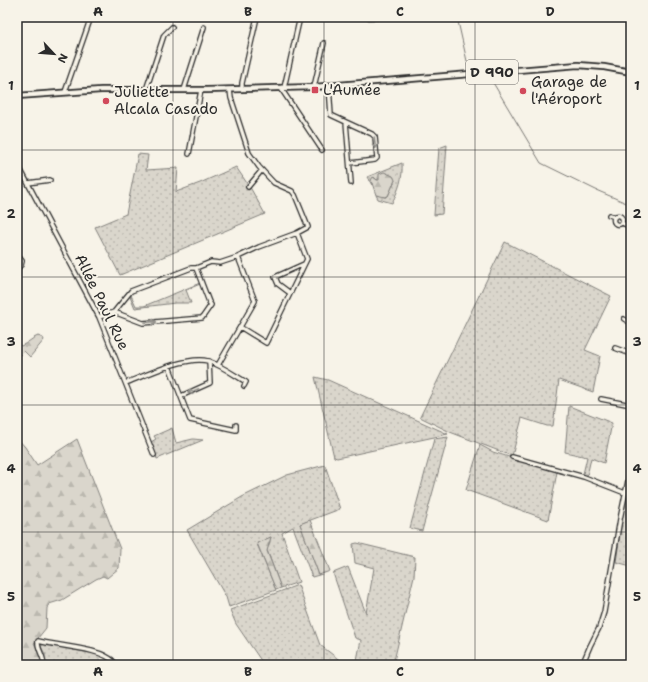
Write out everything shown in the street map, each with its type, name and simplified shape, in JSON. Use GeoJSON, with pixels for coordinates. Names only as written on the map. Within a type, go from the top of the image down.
{"type":"FeatureCollection","features":[{"type":"Feature","properties":{"kind":"main road","name":"D 990"},"geometry":{"type":"LineString","coordinates":[[17,96],[102,90],[230,90],[314,87],[578,65],[604,67],[631,72]]}},
{"type":"Feature","properties":{"kind":"street"},"geometry":{"type":"LineString","coordinates":[[65,92],[91,17]]}},
{"type":"Feature","properties":{"kind":"street"},"geometry":{"type":"LineString","coordinates":[[242,89],[242,83],[257,17]]}},
{"type":"Feature","properties":{"kind":"street"},"geometry":{"type":"LineString","coordinates":[[300,17],[283,88],[286,97],[322,150]]}},
{"type":"Feature","properties":{"kind":"street"},"geometry":{"type":"LineString","coordinates":[[146,90],[164,35],[172,27]]}},
{"type":"Feature","properties":{"kind":"street"},"geometry":{"type":"LineString","coordinates":[[184,90],[204,27]]}},
{"type":"Feature","properties":{"kind":"street"},"geometry":{"type":"LineString","coordinates":[[314,87],[324,43]]}},
{"type":"Feature","properties":{"kind":"street"},"geometry":{"type":"LineString","coordinates":[[328,86],[331,115],[372,134],[375,137],[377,158],[375,160],[350,163]]}},
{"type":"Feature","properties":{"kind":"street"},"geometry":{"type":"LineString","coordinates":[[190,154],[201,90]]}},
{"type":"Feature","properties":{"kind":"street"},"geometry":{"type":"LineString","coordinates":[[99,317],[114,312],[131,291],[191,268],[196,268],[212,262],[220,263],[238,257],[308,227],[292,191],[274,183],[249,153],[231,98],[230,90]]}},
{"type":"Feature","properties":{"kind":"street"},"geometry":{"type":"LineString","coordinates":[[346,122],[351,183]]}},
{"type":"Feature","properties":{"kind":"street","name":"Allée Paul Rue"},"geometry":{"type":"LineString","coordinates":[[17,163],[99,317],[154,455]]}},
{"type":"Feature","properties":{"kind":"street"},"geometry":{"type":"LineString","coordinates":[[248,188],[262,170]]}},
{"type":"Feature","properties":{"kind":"street"},"geometry":{"type":"LineString","coordinates":[[28,183],[50,180]]}},
{"type":"Feature","properties":{"kind":"street"},"geometry":{"type":"LineString","coordinates":[[609,215],[615,217],[620,216],[623,218],[622,223]]}},
{"type":"Feature","properties":{"kind":"street"},"geometry":{"type":"LineString","coordinates":[[615,217],[614,221],[616,224],[620,225],[622,223],[631,227]]}},
{"type":"Feature","properties":{"kind":"street"},"geometry":{"type":"LineString","coordinates":[[240,327],[266,343],[306,259],[297,233]]}},
{"type":"Feature","properties":{"kind":"street"},"geometry":{"type":"LineString","coordinates":[[17,254],[22,261],[21,265],[17,269]]}},
{"type":"Feature","properties":{"kind":"street"},"geometry":{"type":"LineString","coordinates":[[218,365],[255,300],[238,257]]}},
{"type":"Feature","properties":{"kind":"street"},"geometry":{"type":"LineString","coordinates":[[290,293],[278,284],[275,278],[304,264]]}},
{"type":"Feature","properties":{"kind":"street"},"geometry":{"type":"LineString","coordinates":[[114,312],[143,323],[202,318],[211,305],[196,268]]}},
{"type":"Feature","properties":{"kind":"street"},"geometry":{"type":"LineString","coordinates":[[624,319],[631,323]]}},
{"type":"Feature","properties":{"kind":"street"},"geometry":{"type":"LineString","coordinates":[[616,348],[631,354]]}},
{"type":"Feature","properties":{"kind":"street"},"geometry":{"type":"LineString","coordinates":[[126,383],[177,362],[203,360],[218,365],[246,382],[244,386]]}},
{"type":"Feature","properties":{"kind":"street"},"geometry":{"type":"LineString","coordinates":[[181,396],[210,383],[209,362]]}},
{"type":"Feature","properties":{"kind":"street"},"geometry":{"type":"LineString","coordinates":[[169,366],[190,420],[236,430],[236,425]]}},
{"type":"Feature","properties":{"kind":"street"},"geometry":{"type":"LineString","coordinates":[[601,399],[631,405]]}},
{"type":"Feature","properties":{"kind":"street"},"geometry":{"type":"LineString","coordinates":[[512,457],[584,477],[626,492],[631,491]]}},
{"type":"Feature","properties":{"kind":"street"},"geometry":{"type":"LineString","coordinates":[[582,665],[602,618],[631,466]]}},
{"type":"Feature","properties":{"kind":"street"},"geometry":{"type":"LineString","coordinates":[[44,665],[43,656],[38,646],[38,642],[99,653],[110,657],[114,662],[114,665]]}},
{"type":"Feature","properties":{"kind":"green space"},"geometry":{"type":"Polygon","coordinates":[[[447,145],[442,214],[434,215],[439,148],[447,145]]]}},
{"type":"Feature","properties":{"kind":"green space"},"geometry":{"type":"Polygon","coordinates":[[[138,154],[148,155],[146,170],[178,168],[176,192],[236,167],[251,189],[265,214],[120,275],[95,227],[126,214],[138,154]]]}},
{"type":"Feature","properties":{"kind":"green space"},"geometry":{"type":"Polygon","coordinates":[[[402,163],[400,183],[392,203],[378,199],[376,195],[385,197],[388,196],[395,180],[379,176],[380,178],[377,180],[374,177],[371,180],[372,185],[367,177],[402,163]]]}},
{"type":"Feature","properties":{"kind":"green space"},"geometry":{"type":"Polygon","coordinates":[[[384,172],[393,176],[395,180],[388,196],[385,197],[376,195],[371,180],[373,177],[379,180],[379,174],[384,172]]]}},
{"type":"Feature","properties":{"kind":"green space"},"geometry":{"type":"Polygon","coordinates":[[[505,242],[611,296],[585,350],[600,356],[593,392],[559,380],[553,426],[547,426],[522,418],[512,456],[450,432],[420,417],[505,242]]]}},
{"type":"Feature","properties":{"kind":"green space"},"geometry":{"type":"Polygon","coordinates":[[[200,283],[186,290],[191,303],[175,303],[135,308],[130,296],[131,295],[136,306],[144,306],[200,283]]]}},
{"type":"Feature","properties":{"kind":"green space"},"geometry":{"type":"Polygon","coordinates":[[[38,336],[44,340],[30,357],[24,351],[17,358],[17,343],[21,346],[38,336]]]}},
{"type":"Feature","properties":{"kind":"green space"},"geometry":{"type":"Polygon","coordinates":[[[315,377],[328,380],[448,434],[337,458],[334,457],[315,377]]]}},
{"type":"Feature","properties":{"kind":"green space"},"geometry":{"type":"Polygon","coordinates":[[[569,406],[612,423],[604,463],[591,458],[587,476],[583,474],[587,457],[565,452],[569,406]]]}},
{"type":"Feature","properties":{"kind":"green space"},"geometry":{"type":"Polygon","coordinates":[[[172,428],[176,443],[193,439],[203,440],[157,459],[151,442],[156,439],[154,436],[172,428]]]}},
{"type":"Feature","properties":{"kind":"green space"},"geometry":{"type":"Polygon","coordinates":[[[448,437],[422,531],[410,528],[434,439],[448,437]]]}},
{"type":"Feature","properties":{"kind":"green space"},"geometry":{"type":"Polygon","coordinates":[[[17,438],[37,465],[77,439],[120,549],[119,568],[107,578],[103,576],[96,579],[62,600],[49,604],[47,608],[46,628],[34,643],[43,660],[42,665],[17,665],[17,438]]]}},
{"type":"Feature","properties":{"kind":"green space"},"geometry":{"type":"Polygon","coordinates":[[[480,445],[493,452],[557,472],[548,520],[466,490],[480,445]]]}},
{"type":"Feature","properties":{"kind":"green space"},"geometry":{"type":"Polygon","coordinates":[[[325,465],[340,509],[300,524],[319,575],[312,577],[293,527],[282,533],[299,582],[281,588],[267,550],[271,537],[257,544],[276,590],[229,607],[226,597],[187,530],[242,497],[287,475],[325,465]]]}},
{"type":"Feature","properties":{"kind":"green space"},"geometry":{"type":"Polygon","coordinates":[[[628,497],[631,498],[631,566],[616,562],[623,513],[628,497]]]}},
{"type":"Feature","properties":{"kind":"green space"},"geometry":{"type":"Polygon","coordinates":[[[310,520],[330,571],[319,575],[300,524],[310,520]]]}},
{"type":"Feature","properties":{"kind":"green space"},"geometry":{"type":"Polygon","coordinates":[[[271,537],[267,551],[281,588],[276,590],[257,543],[271,537]]]}},
{"type":"Feature","properties":{"kind":"green space"},"geometry":{"type":"Polygon","coordinates":[[[357,543],[415,557],[414,576],[393,665],[356,665],[361,640],[355,638],[333,573],[348,567],[366,613],[374,568],[355,563],[353,544],[357,543]]]}},
{"type":"Feature","properties":{"kind":"green space"},"geometry":{"type":"Polygon","coordinates":[[[298,585],[320,645],[346,665],[264,665],[236,624],[230,610],[298,585]]]}},
{"type":"Feature","properties":{"kind":"green space"},"geometry":{"type":"Polygon","coordinates":[[[43,644],[101,655],[99,665],[45,665],[45,654],[41,647],[43,644]]]}},
{"type":"Feature","properties":{"kind":"waterway"},"geometry":{"type":"LineString","coordinates":[[366,17],[368,20],[441,17]]}},
{"type":"Feature","properties":{"kind":"waterway"},"geometry":{"type":"LineString","coordinates":[[457,17],[469,70]]}},
{"type":"Feature","properties":{"kind":"waterway"},"geometry":{"type":"LineString","coordinates":[[479,77],[487,77],[492,81],[541,163],[596,190],[631,205]]}},
{"type":"Feature","properties":{"kind":"place","name":"L'Aumée"},"geometry":{"type":"Point","coordinates":[315,90]}},
{"type":"Feature","properties":{"kind":"place","name":"Garage de l'Aéroport"},"geometry":{"type":"Point","coordinates":[523,91]}},
{"type":"Feature","properties":{"kind":"place","name":"Juliette Alcala Casado"},"geometry":{"type":"Point","coordinates":[106,101]}}]}
